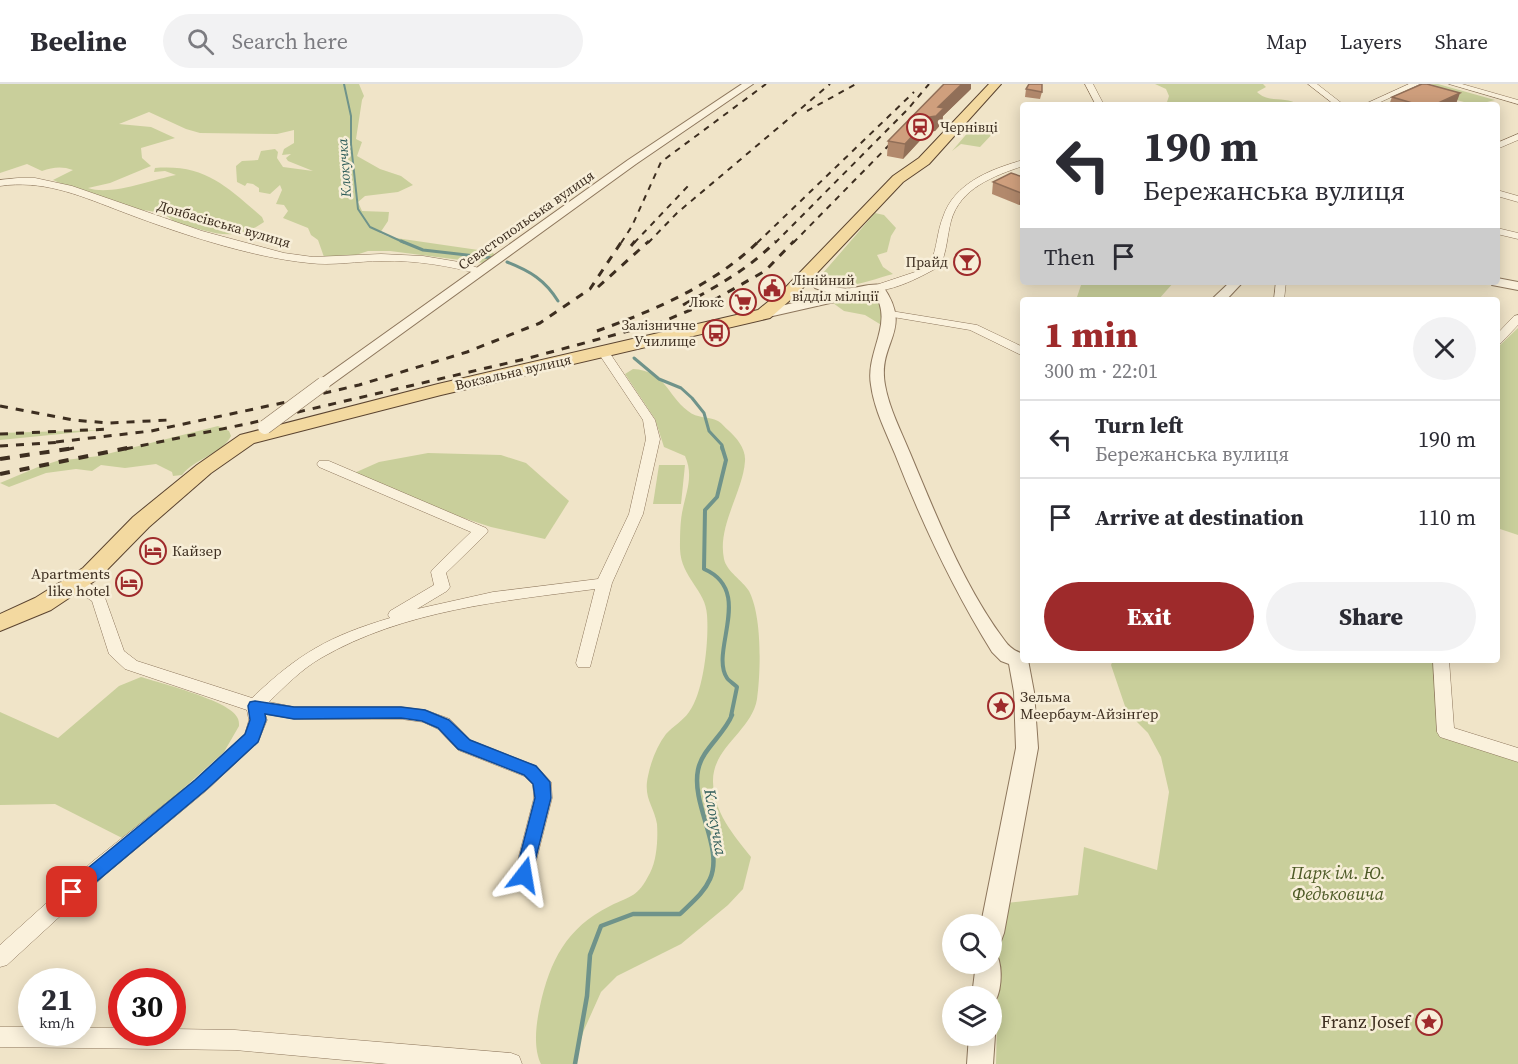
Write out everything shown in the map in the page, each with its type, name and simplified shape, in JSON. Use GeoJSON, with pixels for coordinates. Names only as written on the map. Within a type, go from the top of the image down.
{"type":"FeatureCollection","features":[{"type":"Feature","properties":{"kind":"main road","name":"Вокзальна вулиця"},"geometry":{"type":"LineString","coordinates":[[0,623],[43,604],[91,573],[141,522],[204,470],[256,433],[764,314],[796,286],[813,278],[898,178],[929,156],[995,84]]}},
{"type":"Feature","properties":{"kind":"street","name":"Севастопольська вулиця"},"geometry":{"type":"LineString","coordinates":[[256,433],[632,162],[748,84]]}},
{"type":"Feature","properties":{"kind":"street"},"geometry":{"type":"LineString","coordinates":[[1089,84],[1098,102]]}},
{"type":"Feature","properties":{"kind":"street"},"geometry":{"type":"LineString","coordinates":[[1312,84],[1336,102]]}},
{"type":"Feature","properties":{"kind":"street"},"geometry":{"type":"LineString","coordinates":[[1374,102],[1416,84]]}},
{"type":"Feature","properties":{"kind":"street"},"geometry":{"type":"LineString","coordinates":[[1453,84],[1518,102]]}},
{"type":"Feature","properties":{"kind":"street"},"geometry":{"type":"LineString","coordinates":[[1500,145],[1518,137]]}},
{"type":"Feature","properties":{"kind":"street"},"geometry":{"type":"LineString","coordinates":[[764,314],[877,288],[919,274],[936,264],[947,219],[957,196],[981,180],[1020,164]]}},
{"type":"Feature","properties":{"kind":"street","name":"Донбасівська вулиця"},"geometry":{"type":"LineString","coordinates":[[0,183],[24,179],[52,183],[99,201],[234,244],[305,260],[422,257],[447,260],[481,271]]}},
{"type":"Feature","properties":{"kind":"street"},"geometry":{"type":"LineString","coordinates":[[1500,186],[1518,189]]}},
{"type":"Feature","properties":{"kind":"street"},"geometry":{"type":"LineString","coordinates":[[1500,194],[1518,199]]}},
{"type":"Feature","properties":{"kind":"street"},"geometry":{"type":"LineString","coordinates":[[1500,232],[1518,236]]}},
{"type":"Feature","properties":{"kind":"street"},"geometry":{"type":"LineString","coordinates":[[813,278],[832,291],[851,294]]}},
{"type":"Feature","properties":{"kind":"street"},"geometry":{"type":"LineString","coordinates":[[1500,283],[1518,286]]}},
{"type":"Feature","properties":{"kind":"street"},"geometry":{"type":"LineString","coordinates":[[1221,297],[1234,285]]}},
{"type":"Feature","properties":{"kind":"street"},"geometry":{"type":"LineString","coordinates":[[877,288],[888,299],[891,314],[888,333],[877,361],[876,374],[887,413],[921,500],[951,567],[999,648],[1008,656],[1020,660]]}},
{"type":"Feature","properties":{"kind":"street"},"geometry":{"type":"LineString","coordinates":[[891,314],[974,327],[1020,350]]}},
{"type":"Feature","properties":{"kind":"street"},"geometry":{"type":"LineString","coordinates":[[1500,338],[1518,318]]}},
{"type":"Feature","properties":{"kind":"street"},"geometry":{"type":"LineString","coordinates":[[584,663],[604,583],[636,514],[653,439],[649,420],[603,351]]}},
{"type":"Feature","properties":{"kind":"street"},"geometry":{"type":"LineString","coordinates":[[255,706],[289,673],[315,654],[401,612],[442,587],[438,572],[481,531],[324,464]]}},
{"type":"Feature","properties":{"kind":"street"},"geometry":{"type":"LineString","coordinates":[[76,583],[91,591],[99,599],[117,654],[131,665],[255,706],[294,713],[401,713],[425,716],[444,724],[464,745],[530,771],[542,782],[543,798],[524,875]]}},
{"type":"Feature","properties":{"kind":"street"},"geometry":{"type":"LineString","coordinates":[[364,631],[432,610],[494,597],[604,583]]}},
{"type":"Feature","properties":{"kind":"street"},"geometry":{"type":"LineString","coordinates":[[995,914],[1013,814],[1022,784],[1027,748],[1021,663]]}},
{"type":"Feature","properties":{"kind":"street"},"geometry":{"type":"LineString","coordinates":[[1442,663],[1446,732],[1518,754]]}},
{"type":"Feature","properties":{"kind":"street"},"geometry":{"type":"LineString","coordinates":[[0,957],[91,875],[201,785],[252,737],[258,720],[255,706]]}},
{"type":"Feature","properties":{"kind":"street"},"geometry":{"type":"LineString","coordinates":[[0,1037],[235,1041],[511,1064]]}},
{"type":"Feature","properties":{"kind":"street"},"geometry":{"type":"LineString","coordinates":[[980,1064],[981,1046]]}},
{"type":"Feature","properties":{"kind":"green space"},"geometry":{"type":"Polygon","coordinates":[[[0,84],[359,84],[364,96],[356,139],[362,142],[357,156],[380,169],[401,176],[413,185],[398,192],[365,196],[358,202],[362,211],[389,212],[388,221],[380,233],[389,237],[492,252],[495,255],[484,263],[390,251],[368,251],[347,258],[324,257],[318,240],[311,235],[308,228],[283,218],[288,211],[284,205],[276,204],[282,190],[280,185],[270,194],[259,192],[259,188],[253,184],[247,183],[245,186],[237,182],[236,166],[242,161],[258,160],[261,151],[275,149],[278,152],[277,158],[283,167],[313,171],[288,161],[286,158],[291,154],[282,155],[284,149],[294,143],[294,130],[277,134],[200,133],[149,112],[119,124],[151,127],[175,138],[141,148],[142,158],[151,166],[110,183],[88,188],[119,189],[176,175],[165,171],[154,172],[155,168],[188,170],[214,179],[262,217],[264,222],[241,233],[220,234],[175,223],[165,215],[90,196],[53,180],[73,170],[69,169],[57,168],[42,171],[27,164],[0,173],[0,84]]]}},
{"type":"Feature","properties":{"kind":"green space"},"geometry":{"type":"Polygon","coordinates":[[[1155,84],[1263,84],[1266,87],[1257,92],[1262,96],[1294,102],[1167,102],[1169,96],[1166,89],[1155,84]]]}},
{"type":"Feature","properties":{"kind":"green space"},"geometry":{"type":"Polygon","coordinates":[[[1438,84],[1495,100],[1464,102],[1420,90],[1438,84]]]}},
{"type":"Feature","properties":{"kind":"green space"},"geometry":{"type":"Polygon","coordinates":[[[977,122],[995,125],[993,128],[996,130],[980,147],[961,144],[952,151],[977,122]]]}},
{"type":"Feature","properties":{"kind":"green space"},"geometry":{"type":"Polygon","coordinates":[[[875,213],[884,215],[896,228],[891,236],[887,252],[877,255],[883,267],[893,274],[848,285],[830,283],[822,279],[823,273],[875,213]]]}},
{"type":"Feature","properties":{"kind":"green space"},"geometry":{"type":"Polygon","coordinates":[[[1081,285],[1171,285],[1161,297],[1077,297],[1081,285]]]}},
{"type":"Feature","properties":{"kind":"green space"},"geometry":{"type":"Polygon","coordinates":[[[865,299],[881,302],[883,326],[865,315],[844,311],[833,303],[865,299]]]}},
{"type":"Feature","properties":{"kind":"green space"},"geometry":{"type":"Polygon","coordinates":[[[1518,328],[1518,535],[1500,529],[1500,345],[1518,328]]]}},
{"type":"Feature","properties":{"kind":"green space"},"geometry":{"type":"Polygon","coordinates":[[[633,369],[652,374],[659,379],[692,414],[719,422],[738,440],[744,452],[743,473],[727,522],[723,547],[726,564],[749,591],[756,614],[760,659],[757,699],[748,721],[719,759],[714,770],[713,782],[721,813],[731,831],[751,857],[743,889],[728,905],[681,944],[617,976],[601,992],[584,1030],[573,1064],[541,1064],[538,1058],[536,1028],[549,974],[562,947],[571,935],[595,915],[637,892],[652,868],[656,849],[657,824],[647,790],[649,770],[663,739],[687,715],[694,703],[702,679],[706,651],[706,606],[684,568],[680,549],[681,517],[689,477],[688,463],[685,456],[664,447],[655,419],[625,374],[633,369]]]}},
{"type":"Feature","properties":{"kind":"green space"},"geometry":{"type":"Polygon","coordinates":[[[218,426],[229,431],[231,436],[227,442],[187,469],[182,475],[173,476],[172,472],[156,464],[125,468],[101,465],[92,471],[76,469],[46,473],[9,487],[0,483],[57,461],[99,456],[218,426]]]}},
{"type":"Feature","properties":{"kind":"green space"},"geometry":{"type":"Polygon","coordinates":[[[101,430],[0,440],[0,433],[101,430]]]}},
{"type":"Feature","properties":{"kind":"green space"},"geometry":{"type":"Polygon","coordinates":[[[428,453],[501,455],[526,463],[569,501],[545,539],[491,527],[442,511],[352,474],[379,462],[428,453]]]}},
{"type":"Feature","properties":{"kind":"green space"},"geometry":{"type":"Polygon","coordinates":[[[659,465],[685,465],[681,504],[653,504],[659,465]]]}},
{"type":"Feature","properties":{"kind":"green space","name":"Парк ім. Ю. Федьковича"},"geometry":{"type":"Polygon","coordinates":[[[1112,663],[1437,663],[1441,734],[1518,758],[1518,1064],[996,1064],[996,1046],[1002,1046],[1002,986],[998,986],[998,974],[1002,974],[1002,927],[1006,903],[1078,895],[1084,847],[1157,870],[1169,792],[1161,757],[1148,733],[1127,712],[1112,663]]]}},
{"type":"Feature","properties":{"kind":"green space"},"geometry":{"type":"Polygon","coordinates":[[[141,677],[194,693],[232,711],[238,718],[239,726],[224,752],[126,840],[55,804],[0,805],[0,712],[58,738],[119,686],[141,677]]]}},
{"type":"Feature","properties":{"kind":"building"},"geometry":{"type":"Polygon","coordinates":[[[944,84],[962,84],[938,107],[944,108],[936,116],[930,117],[905,144],[888,141],[944,84]]]}},
{"type":"Feature","properties":{"kind":"building"},"geometry":{"type":"Polygon","coordinates":[[[1029,84],[1042,84],[1042,92],[1026,89],[1029,84]]]}},
{"type":"Feature","properties":{"kind":"building"},"geometry":{"type":"Polygon","coordinates":[[[1422,84],[1460,93],[1440,102],[1409,102],[1392,97],[1422,84]]]}},
{"type":"Feature","properties":{"kind":"building"},"geometry":{"type":"Polygon","coordinates":[[[1011,173],[1020,176],[1020,193],[993,182],[1011,173]]]}},
{"type":"Feature","properties":{"kind":"waterway","name":"Клокучка"},"geometry":{"type":"LineString","coordinates":[[344,84],[351,116],[351,144],[358,209],[370,227],[405,243]]}},
{"type":"Feature","properties":{"kind":"waterway","name":"Клокучка"},"geometry":{"type":"LineString","coordinates":[[401,241],[423,250],[493,258]]}},
{"type":"Feature","properties":{"kind":"waterway"},"geometry":{"type":"LineString","coordinates":[[507,262],[536,277],[548,287],[558,301]]}},
{"type":"Feature","properties":{"kind":"waterway","name":"Клокучка"},"geometry":{"type":"LineString","coordinates":[[634,358],[659,379],[681,388],[692,398],[704,413],[709,431],[722,447]]}},
{"type":"Feature","properties":{"kind":"waterway","name":"Клокучка"},"geometry":{"type":"LineString","coordinates":[[722,447],[726,460],[717,497],[705,510],[704,569],[719,579],[727,592],[729,606],[723,666],[727,678],[737,687],[731,716]]}},
{"type":"Feature","properties":{"kind":"waterway","name":"Клокучка"},"geometry":{"type":"LineString","coordinates":[[575,1064],[587,996],[590,955],[601,926],[633,914],[680,914],[701,893],[710,879],[713,854],[699,797],[698,770],[704,755],[732,715]]}},
{"type":"Feature","properties":{"kind":"railway"},"geometry":{"type":"LineString","coordinates":[[621,243],[632,226],[661,162],[766,84]]}},
{"type":"Feature","properties":{"kind":"railway"},"geometry":{"type":"LineString","coordinates":[[648,243],[677,213],[830,84]]}},
{"type":"Feature","properties":{"kind":"railway"},"geometry":{"type":"LineString","coordinates":[[807,111],[856,84]]}},
{"type":"Feature","properties":{"kind":"railway"},"geometry":{"type":"LineString","coordinates":[[775,243],[908,109],[929,84]]}},
{"type":"Feature","properties":{"kind":"railway"},"geometry":{"type":"LineString","coordinates":[[757,243],[914,92]]}},
{"type":"Feature","properties":{"kind":"railway"},"geometry":{"type":"LineString","coordinates":[[793,243],[900,134]]}},
{"type":"Feature","properties":{"kind":"railway"},"geometry":{"type":"LineString","coordinates":[[634,243],[689,185]]}},
{"type":"Feature","properties":{"kind":"railway"},"geometry":{"type":"LineString","coordinates":[[56,442],[151,431],[282,403],[359,385],[467,352],[540,323],[590,289],[622,241]]}},
{"type":"Feature","properties":{"kind":"railway"},"geometry":{"type":"LineString","coordinates":[[631,246],[635,241]]}},
{"type":"Feature","properties":{"kind":"railway"},"geometry":{"type":"LineString","coordinates":[[598,287],[649,241]]}},
{"type":"Feature","properties":{"kind":"railway"},"geometry":{"type":"LineString","coordinates":[[597,331],[683,295],[723,271],[759,241]]}},
{"type":"Feature","properties":{"kind":"railway"},"geometry":{"type":"LineString","coordinates":[[683,305],[744,269],[776,241]]}},
{"type":"Feature","properties":{"kind":"railway"},"geometry":{"type":"LineString","coordinates":[[125,449],[251,423],[525,359],[662,322],[714,300],[765,271],[794,241]]}},
{"type":"Feature","properties":{"kind":"railway"},"geometry":{"type":"LineString","coordinates":[[0,406],[73,420],[109,423],[169,420]]}},
{"type":"Feature","properties":{"kind":"railway"},"geometry":{"type":"LineString","coordinates":[[0,434],[110,429]]}},
{"type":"Feature","properties":{"kind":"railway"},"geometry":{"type":"LineString","coordinates":[[0,446],[63,442]]}},
{"type":"Feature","properties":{"kind":"railway"},"geometry":{"type":"LineString","coordinates":[[0,474],[132,447]]}},
{"type":"Feature","properties":{"kind":"railway"},"geometry":{"type":"LineString","coordinates":[[0,459],[74,448],[69,449]]}},
{"type":"Feature","properties":{"kind":"place","name":"Чернівці"},"geometry":{"type":"Point","coordinates":[920,127]}},
{"type":"Feature","properties":{"kind":"place","name":"Прайд"},"geometry":{"type":"Point","coordinates":[967,262]}},
{"type":"Feature","properties":{"kind":"place","name":"Лінійний відділ міліції"},"geometry":{"type":"Point","coordinates":[772,288]}},
{"type":"Feature","properties":{"kind":"place","name":"Люкс"},"geometry":{"type":"Point","coordinates":[743,302]}},
{"type":"Feature","properties":{"kind":"place","name":"Залізничне Училище"},"geometry":{"type":"Point","coordinates":[716,333]}},
{"type":"Feature","properties":{"kind":"place","name":"Кайзер"},"geometry":{"type":"Point","coordinates":[153,551]}},
{"type":"Feature","properties":{"kind":"place","name":"Apartments like hotel"},"geometry":{"type":"Point","coordinates":[129,583]}},
{"type":"Feature","properties":{"kind":"place","name":"Зельма Меербаум-Айзінґер"},"geometry":{"type":"Point","coordinates":[1001,706]}},
{"type":"Feature","properties":{"kind":"place","name":"Franz Josef"},"geometry":{"type":"Point","coordinates":[1429,1022]}},
{"type":"Feature","properties":{"kind":"route"},"geometry":{"type":"LineString","coordinates":[[72,892],[201,785],[252,737],[258,720],[255,706],[294,713],[401,713],[425,716],[444,724],[464,745],[530,771],[542,782],[543,798],[524,875]]}}]}
